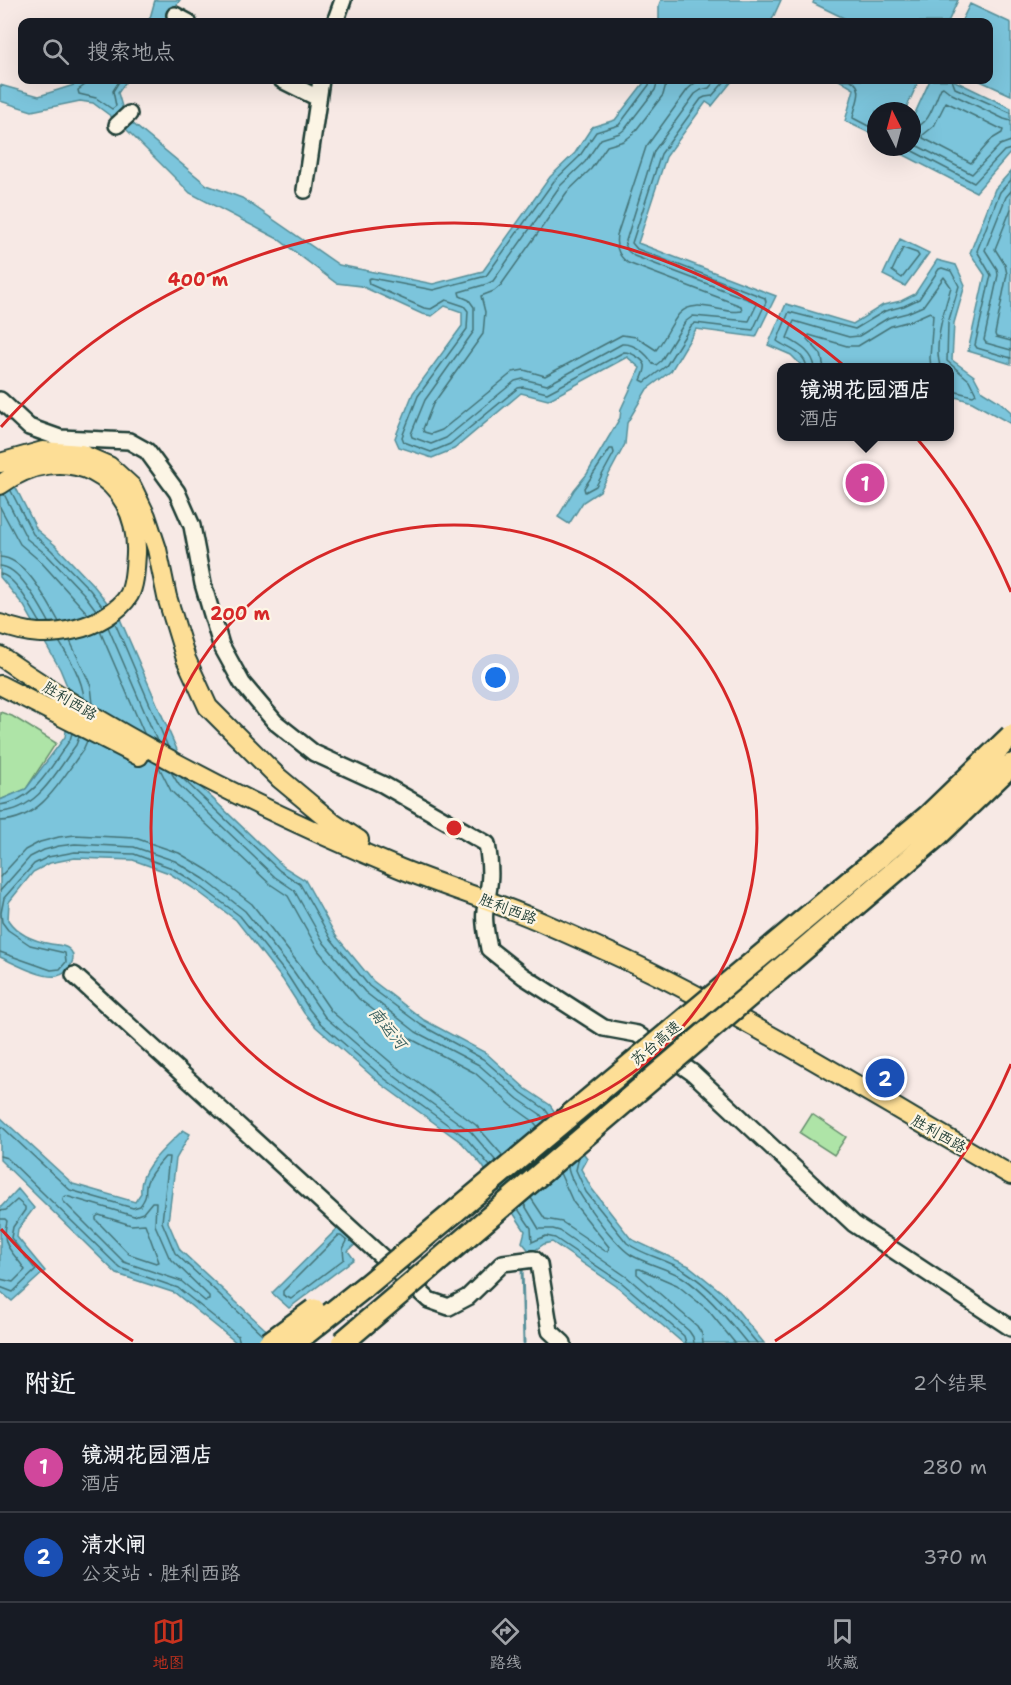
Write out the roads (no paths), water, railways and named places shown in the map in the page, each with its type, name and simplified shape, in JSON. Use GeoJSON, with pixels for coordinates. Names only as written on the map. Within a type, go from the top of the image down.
{"type":"FeatureCollection","features":[{"type":"Feature","properties":{"kind":"highway","name":"苏台高速"},"geometry":{"type":"LineString","coordinates":[[294,1343],[367,1286],[927,817],[1011,736]]}},
{"type":"Feature","properties":{"kind":"highway","name":"苏台高速"},"geometry":{"type":"LineString","coordinates":[[342,1343],[939,834],[1011,765]]}},
{"type":"Feature","properties":{"kind":"highway"},"geometry":{"type":"LineString","coordinates":[[269,1343],[498,1176]]}},
{"type":"Feature","properties":{"kind":"main road"},"geometry":{"type":"LineString","coordinates":[[0,464],[42,451],[81,454],[109,466],[132,487],[146,516],[157,549],[167,597],[186,659],[208,707],[288,786],[333,823],[399,868]]}},
{"type":"Feature","properties":{"kind":"main road"},"geometry":{"type":"LineString","coordinates":[[0,485],[12,476],[49,464],[76,464],[100,476],[118,491],[132,520],[136,547],[135,569],[129,595],[109,616],[86,627],[54,634],[19,631],[0,624]]}},
{"type":"Feature","properties":{"kind":"main road","name":"胜利西路"},"geometry":{"type":"LineString","coordinates":[[0,656],[143,746],[260,806],[486,907],[658,989],[742,1034],[1011,1189]]}},
{"type":"Feature","properties":{"kind":"main road","name":"胜利西路"},"geometry":{"type":"LineString","coordinates":[[0,671],[139,756],[258,818],[395,878],[544,923],[662,977],[1011,1176]]}},
{"type":"Feature","properties":{"kind":"main road"},"geometry":{"type":"LineString","coordinates":[[0,685],[139,756]]}},
{"type":"Feature","properties":{"kind":"street"},"geometry":{"type":"LineString","coordinates":[[336,18],[343,0]]}},
{"type":"Feature","properties":{"kind":"street"},"geometry":{"type":"LineString","coordinates":[[290,84],[318,98]]}},
{"type":"Feature","properties":{"kind":"street"},"geometry":{"type":"LineString","coordinates":[[305,190],[320,84]]}},
{"type":"Feature","properties":{"kind":"street"},"geometry":{"type":"LineString","coordinates":[[117,125],[129,114]]}},
{"type":"Feature","properties":{"kind":"street"},"geometry":{"type":"LineString","coordinates":[[0,400],[29,428],[60,438],[129,441],[147,451],[177,492],[192,526],[202,584],[221,645],[242,683],[274,722],[314,753],[384,785],[487,844],[492,870],[486,907],[489,949],[523,976],[604,1028],[637,1034],[693,1073],[854,1224],[1011,1328]]}},
{"type":"Feature","properties":{"kind":"street"},"geometry":{"type":"LineString","coordinates":[[75,975],[429,1300],[449,1307],[468,1297],[504,1263],[534,1259],[539,1264],[550,1331],[563,1343]]}},
{"type":"Feature","properties":{"kind":"street"},"geometry":{"type":"LineString","coordinates":[[1006,1343],[1011,1336]]}},
{"type":"Feature","properties":{"kind":"water"},"geometry":{"type":"Polygon","coordinates":[[[155,0],[180,0],[168,18],[150,18],[155,0]]]}},
{"type":"Feature","properties":{"kind":"water"},"geometry":{"type":"Polygon","coordinates":[[[661,0],[781,0],[773,18],[659,18],[661,0]]]}},
{"type":"Feature","properties":{"kind":"water"},"geometry":{"type":"Polygon","coordinates":[[[814,0],[958,0],[950,18],[844,18],[813,3],[814,0]]]}},
{"type":"Feature","properties":{"kind":"water"},"geometry":{"type":"Polygon","coordinates":[[[970,4],[1011,23],[1011,95],[987,84],[993,84],[993,18],[963,18],[970,4]]]}},
{"type":"Feature","properties":{"kind":"water"},"geometry":{"type":"Polygon","coordinates":[[[124,84],[118,93],[125,117],[207,185],[242,198],[339,265],[433,284],[483,271],[550,177],[575,153],[592,127],[615,120],[643,84],[730,84],[712,106],[706,102],[666,157],[638,243],[776,296],[756,337],[696,329],[671,371],[647,389],[627,423],[625,444],[600,491],[583,502],[569,524],[558,517],[620,418],[621,409],[640,368],[627,357],[548,400],[521,393],[454,449],[432,458],[399,447],[395,438],[413,393],[462,326],[462,312],[445,306],[432,316],[422,314],[361,286],[336,283],[278,239],[190,193],[120,123],[93,103],[80,101],[32,111],[0,101],[0,85],[39,96],[74,85],[124,84]]]}},
{"type":"Feature","properties":{"kind":"water"},"geometry":{"type":"Polygon","coordinates":[[[846,84],[917,84],[909,102],[867,102],[867,132],[845,121],[854,89],[846,84]]]}},
{"type":"Feature","properties":{"kind":"water"},"geometry":{"type":"Polygon","coordinates":[[[928,84],[961,84],[1011,108],[1011,152],[976,192],[906,156],[921,156],[920,102],[928,84]]]}},
{"type":"Feature","properties":{"kind":"water"},"geometry":{"type":"Polygon","coordinates":[[[1011,171],[1011,364],[968,351],[985,275],[970,253],[995,189],[1011,171]]]}},
{"type":"Feature","properties":{"kind":"water"},"geometry":{"type":"Polygon","coordinates":[[[900,239],[929,253],[905,286],[883,275],[900,239]]]}},
{"type":"Feature","properties":{"kind":"water"},"geometry":{"type":"Polygon","coordinates":[[[937,260],[956,265],[965,285],[954,323],[952,360],[974,376],[982,391],[1011,412],[1011,424],[972,402],[954,397],[954,363],[799,363],[791,355],[768,345],[786,304],[853,324],[883,305],[901,301],[915,294],[937,260]]]}},
{"type":"Feature","properties":{"kind":"water","name":"南运河"},"geometry":{"type":"Polygon","coordinates":[[[0,456],[37,530],[55,545],[94,586],[120,619],[188,775],[284,867],[305,880],[336,936],[373,981],[424,1020],[486,1053],[526,1089],[550,1105],[587,1158],[581,1169],[592,1189],[631,1239],[689,1266],[724,1294],[764,1343],[683,1343],[619,1288],[552,1242],[544,1244],[531,1253],[522,1242],[525,1231],[482,1165],[462,1143],[381,1084],[316,1027],[236,920],[169,873],[133,860],[75,858],[50,863],[33,872],[9,902],[8,920],[17,930],[33,939],[69,949],[73,957],[71,965],[61,975],[51,976],[28,970],[0,957],[0,800],[26,789],[65,737],[71,700],[60,669],[24,606],[0,577],[0,456]]]}},
{"type":"Feature","properties":{"kind":"water"},"geometry":{"type":"Polygon","coordinates":[[[0,1117],[73,1184],[135,1202],[141,1193],[144,1175],[155,1158],[183,1130],[190,1134],[176,1159],[168,1222],[180,1250],[264,1328],[285,1343],[237,1343],[175,1293],[117,1274],[0,1160],[0,1117]]]}},
{"type":"Feature","properties":{"kind":"water"},"geometry":{"type":"Polygon","coordinates":[[[18,1189],[34,1208],[18,1229],[17,1237],[45,1271],[12,1301],[0,1291],[0,1208],[18,1189]]]}},
{"type":"Feature","properties":{"kind":"water"},"geometry":{"type":"Polygon","coordinates":[[[339,1227],[358,1242],[348,1251],[354,1259],[289,1308],[272,1293],[339,1227]]]}},
{"type":"Feature","properties":{"kind":"waterway"},"geometry":{"type":"LineString","coordinates":[[522,1267],[524,1343]]}},
{"type":"Feature","properties":{"kind":"place","name":"镜湖花园酒店"},"geometry":{"type":"Point","coordinates":[865,483]}},
{"type":"Feature","properties":{"kind":"place","name":"清水闸"},"geometry":{"type":"Point","coordinates":[885,1078]}}]}
